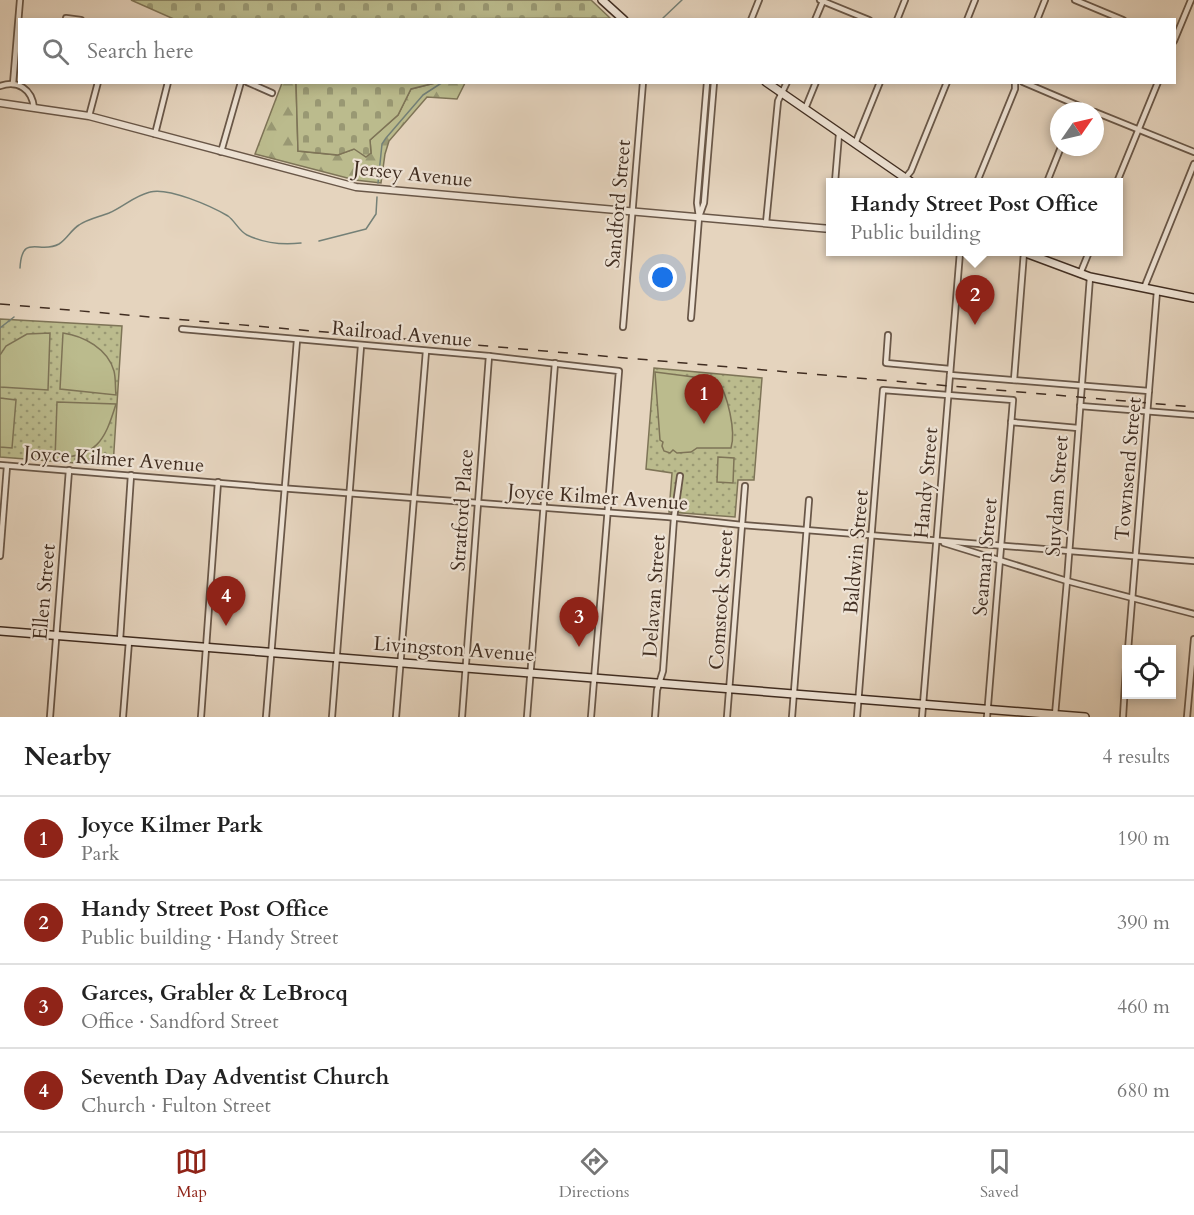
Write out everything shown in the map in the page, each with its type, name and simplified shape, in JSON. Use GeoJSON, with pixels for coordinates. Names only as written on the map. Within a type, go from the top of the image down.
{"type":"FeatureCollection","features":[{"type":"Feature","properties":{"kind":"main road"},"geometry":{"type":"LineString","coordinates":[[602,0],[622,18]]}},
{"type":"Feature","properties":{"kind":"main road"},"geometry":{"type":"LineString","coordinates":[[769,84],[902,178]]}},
{"type":"Feature","properties":{"kind":"main road"},"geometry":{"type":"LineString","coordinates":[[1034,256],[1090,277],[1194,298]]}},
{"type":"Feature","properties":{"kind":"main road","name":"Livingston Avenue"},"geometry":{"type":"LineString","coordinates":[[0,631],[794,693],[923,704],[987,713],[1085,717]]}},
{"type":"Feature","properties":{"kind":"street"},"geometry":{"type":"LineString","coordinates":[[18,18],[20,0]]}},
{"type":"Feature","properties":{"kind":"street"},"geometry":{"type":"LineString","coordinates":[[753,18],[759,0]]}},
{"type":"Feature","properties":{"kind":"street"},"geometry":{"type":"LineString","coordinates":[[898,18],[905,0]]}},
{"type":"Feature","properties":{"kind":"street"},"geometry":{"type":"LineString","coordinates":[[968,18],[975,0]]}},
{"type":"Feature","properties":{"kind":"street"},"geometry":{"type":"LineString","coordinates":[[1038,18],[1045,0]]}},
{"type":"Feature","properties":{"kind":"street"},"geometry":{"type":"LineString","coordinates":[[1075,0],[1118,18]]}},
{"type":"Feature","properties":{"kind":"street"},"geometry":{"type":"LineString","coordinates":[[1176,36],[1191,0]]}},
{"type":"Feature","properties":{"kind":"street"},"geometry":{"type":"LineString","coordinates":[[816,18],[822,1],[833,2],[864,18]]}},
{"type":"Feature","properties":{"kind":"street"},"geometry":{"type":"LineString","coordinates":[[845,18],[848,11]]}},
{"type":"Feature","properties":{"kind":"street"},"geometry":{"type":"LineString","coordinates":[[13,84],[18,24]]}},
{"type":"Feature","properties":{"kind":"street"},"geometry":{"type":"LineString","coordinates":[[0,86],[13,84],[27,91],[33,99],[34,108]]}},
{"type":"Feature","properties":{"kind":"street"},"geometry":{"type":"LineString","coordinates":[[88,116],[97,84]]}},
{"type":"Feature","properties":{"kind":"street"},"geometry":{"type":"LineString","coordinates":[[155,134],[168,84]]}},
{"type":"Feature","properties":{"kind":"street"},"geometry":{"type":"LineString","coordinates":[[221,152],[240,84]]}},
{"type":"Feature","properties":{"kind":"street"},"geometry":{"type":"LineString","coordinates":[[252,84],[272,93]]}},
{"type":"Feature","properties":{"kind":"street","name":"Sandford Street"},"geometry":{"type":"LineString","coordinates":[[623,327],[643,84]]}},
{"type":"Feature","properties":{"kind":"street"},"geometry":{"type":"LineString","coordinates":[[691,318],[707,84]]}},
{"type":"Feature","properties":{"kind":"street"},"geometry":{"type":"LineString","coordinates":[[699,217],[705,203],[714,84]]}},
{"type":"Feature","properties":{"kind":"street"},"geometry":{"type":"LineString","coordinates":[[766,223],[778,100],[786,84]]}},
{"type":"Feature","properties":{"kind":"street"},"geometry":{"type":"LineString","coordinates":[[805,109],[815,84]]}},
{"type":"Feature","properties":{"kind":"street"},"geometry":{"type":"LineString","coordinates":[[854,144],[879,84]]}},
{"type":"Feature","properties":{"kind":"street"},"geometry":{"type":"LineString","coordinates":[[908,178],[946,84]]}},
{"type":"Feature","properties":{"kind":"street"},"geometry":{"type":"LineString","coordinates":[[979,178],[1015,84]]}},
{"type":"Feature","properties":{"kind":"street"},"geometry":{"type":"LineString","coordinates":[[1027,84],[1065,102]]}},
{"type":"Feature","properties":{"kind":"street"},"geometry":{"type":"LineString","coordinates":[[1119,178],[1157,84]]}},
{"type":"Feature","properties":{"kind":"street","name":"Jersey Avenue"},"geometry":{"type":"LineString","coordinates":[[0,103],[88,116],[369,189],[826,229]]}},
{"type":"Feature","properties":{"kind":"street"},"geometry":{"type":"LineString","coordinates":[[1104,116],[1194,152]]}},
{"type":"Feature","properties":{"kind":"street"},"geometry":{"type":"LineString","coordinates":[[836,178],[840,134]]}},
{"type":"Feature","properties":{"kind":"street"},"geometry":{"type":"LineString","coordinates":[[702,139],[710,139]]}},
{"type":"Feature","properties":{"kind":"street"},"geometry":{"type":"LineString","coordinates":[[1049,178],[1058,156]]}},
{"type":"Feature","properties":{"kind":"street"},"geometry":{"type":"LineString","coordinates":[[1144,288],[1194,164]]}},
{"type":"Feature","properties":{"kind":"street","name":"Handy Street"},"geometry":{"type":"LineString","coordinates":[[922,717],[960,256]]}},
{"type":"Feature","properties":{"kind":"street"},"geometry":{"type":"LineString","coordinates":[[1014,380],[1024,256]]}},
{"type":"Feature","properties":{"kind":"street"},"geometry":{"type":"LineString","coordinates":[[1080,274],[1087,256]]}},
{"type":"Feature","properties":{"kind":"street","name":"Suydam Street"},"geometry":{"type":"LineString","coordinates":[[1055,716],[1090,277]]}},
{"type":"Feature","properties":{"kind":"street","name":"Townsend Street"},"geometry":{"type":"LineString","coordinates":[[1128,645],[1157,291]]}},
{"type":"Feature","properties":{"kind":"street","name":"Railroad Avenue"},"geometry":{"type":"LineString","coordinates":[[182,329],[619,370],[608,512]]}},
{"type":"Feature","properties":{"kind":"street"},"geometry":{"type":"LineString","coordinates":[[888,335],[886,363],[950,369]]}},
{"type":"Feature","properties":{"kind":"street"},"geometry":{"type":"LineString","coordinates":[[266,717],[297,340]]}},
{"type":"Feature","properties":{"kind":"street"},"geometry":{"type":"LineString","coordinates":[[332,717],[361,346]]}},
{"type":"Feature","properties":{"kind":"street"},"geometry":{"type":"LineString","coordinates":[[396,717],[426,351]]}},
{"type":"Feature","properties":{"kind":"street","name":"Stratford Place"},"geometry":{"type":"LineString","coordinates":[[462,717],[489,356]]}},
{"type":"Feature","properties":{"kind":"street"},"geometry":{"type":"LineString","coordinates":[[527,717],[555,363]]}},
{"type":"Feature","properties":{"kind":"street"},"geometry":{"type":"LineString","coordinates":[[950,375],[1149,391]]}},
{"type":"Feature","properties":{"kind":"street","name":"Baldwin Street"},"geometry":{"type":"LineString","coordinates":[[857,717],[883,390],[948,394]]}},
{"type":"Feature","properties":{"kind":"street","name":"Seaman Street"},"geometry":{"type":"LineString","coordinates":[[948,394],[1013,400],[987,713]]}},
{"type":"Feature","properties":{"kind":"street"},"geometry":{"type":"LineString","coordinates":[[1080,406],[1194,416]]}},
{"type":"Feature","properties":{"kind":"street"},"geometry":{"type":"LineString","coordinates":[[1011,422],[1078,428]]}},
{"type":"Feature","properties":{"kind":"street","name":"Joyce Kilmer Avenue"},"geometry":{"type":"LineString","coordinates":[[0,465],[608,512],[1194,561]]}},
{"type":"Feature","properties":{"kind":"street"},"geometry":{"type":"LineString","coordinates":[[0,556],[7,466]]}},
{"type":"Feature","properties":{"kind":"street","name":"Ellen Street"},"geometry":{"type":"LineString","coordinates":[[50,717],[69,470]]}},
{"type":"Feature","properties":{"kind":"street"},"geometry":{"type":"LineString","coordinates":[[120,640],[131,475]]}},
{"type":"Feature","properties":{"kind":"street","name":"Delavan Street"},"geometry":{"type":"LineString","coordinates":[[655,717],[657,690],[663,671],[674,518],[680,476]]}},
{"type":"Feature","properties":{"kind":"street"},"geometry":{"type":"LineString","coordinates":[[201,717],[218,482]]}},
{"type":"Feature","properties":{"kind":"street","name":"Comstock Street"},"geometry":{"type":"LineString","coordinates":[[727,717],[746,486]]}},
{"type":"Feature","properties":{"kind":"street"},"geometry":{"type":"LineString","coordinates":[[792,717],[809,500]]}},
{"type":"Feature","properties":{"kind":"street"},"geometry":{"type":"LineString","coordinates":[[591,717],[608,512]]}},
{"type":"Feature","properties":{"kind":"street"},"geometry":{"type":"LineString","coordinates":[[936,540],[1067,581],[1194,614]]}},
{"type":"Feature","properties":{"kind":"street"},"geometry":{"type":"LineString","coordinates":[[1187,717],[1194,639]]}},
{"type":"Feature","properties":{"kind":"street"},"geometry":{"type":"LineString","coordinates":[[123,717],[129,641]]}},
{"type":"Feature","properties":{"kind":"street"},"geometry":{"type":"LineString","coordinates":[[1123,717],[1124,699]]}},
{"type":"Feature","properties":{"kind":"green space"},"geometry":{"type":"Polygon","coordinates":[[[131,0],[591,0],[610,18],[172,18],[131,0]]]}},
{"type":"Feature","properties":{"kind":"green space"},"geometry":{"type":"Polygon","coordinates":[[[282,84],[296,84],[298,151],[337,155],[354,149],[371,153],[370,140],[398,115],[411,89],[431,84],[464,84],[457,99],[427,97],[389,141],[381,183],[355,180],[255,154],[282,84]]]}},
{"type":"Feature","properties":{"kind":"green space"},"geometry":{"type":"Polygon","coordinates":[[[296,84],[431,84],[411,89],[398,115],[370,140],[371,153],[366,157],[354,149],[338,155],[298,151],[296,84]]]}},
{"type":"Feature","properties":{"kind":"green space"},"geometry":{"type":"Polygon","coordinates":[[[0,319],[122,326],[113,466],[0,457],[0,319]]]}},
{"type":"Feature","properties":{"kind":"green space"},"geometry":{"type":"Polygon","coordinates":[[[50,333],[48,390],[0,387],[0,355],[6,346],[27,334],[50,333]]]}},
{"type":"Feature","properties":{"kind":"green space"},"geometry":{"type":"Polygon","coordinates":[[[63,333],[79,337],[101,350],[114,371],[116,395],[60,389],[63,333]]]}},
{"type":"Feature","properties":{"kind":"green space"},"geometry":{"type":"Polygon","coordinates":[[[654,368],[762,378],[754,480],[738,480],[735,517],[669,512],[672,473],[646,469],[654,368]]]}},
{"type":"Feature","properties":{"kind":"green space"},"geometry":{"type":"Polygon","coordinates":[[[655,372],[717,380],[725,394],[730,413],[731,448],[697,448],[691,452],[677,453],[673,450],[670,453],[664,451],[663,442],[660,440],[655,372]]]}},
{"type":"Feature","properties":{"kind":"green space"},"geometry":{"type":"Polygon","coordinates":[[[0,398],[16,400],[12,448],[0,447],[0,398]]]}},
{"type":"Feature","properties":{"kind":"green space"},"geometry":{"type":"Polygon","coordinates":[[[57,402],[116,404],[107,428],[97,445],[81,454],[55,459],[57,402]]]}},
{"type":"Feature","properties":{"kind":"green space"},"geometry":{"type":"Polygon","coordinates":[[[718,457],[734,458],[733,483],[717,482],[718,457]]]}},
{"type":"Feature","properties":{"kind":"waterway"},"geometry":{"type":"LineString","coordinates":[[663,18],[682,0]]}},
{"type":"Feature","properties":{"kind":"waterway"},"geometry":{"type":"LineString","coordinates":[[378,183],[382,144],[423,95],[440,84]]}},
{"type":"Feature","properties":{"kind":"waterway"},"geometry":{"type":"LineString","coordinates":[[20,268],[21,257],[28,247],[52,247],[59,244],[82,223],[109,213],[144,194],[158,191],[189,198],[211,207],[228,216],[244,233],[254,238],[274,243],[301,243]]}},
{"type":"Feature","properties":{"kind":"waterway"},"geometry":{"type":"LineString","coordinates":[[319,241],[366,229],[376,214],[377,197]]}},
{"type":"Feature","properties":{"kind":"waterway"},"geometry":{"type":"LineString","coordinates":[[0,328],[14,317]]}},
{"type":"Feature","properties":{"kind":"railway"},"geometry":{"type":"LineString","coordinates":[[0,304],[1194,407]]}},
{"type":"Feature","properties":{"kind":"place","name":"Handy Street Post Office"},"geometry":{"type":"Point","coordinates":[975,325]}},
{"type":"Feature","properties":{"kind":"place","name":"Joyce Kilmer Park"},"geometry":{"type":"Point","coordinates":[704,424]}},
{"type":"Feature","properties":{"kind":"place","name":"Seventh Day Adventist Church"},"geometry":{"type":"Point","coordinates":[226,626]}},
{"type":"Feature","properties":{"kind":"place","name":"Garces, Grabler & LeBrocq"},"geometry":{"type":"Point","coordinates":[579,647]}}]}
